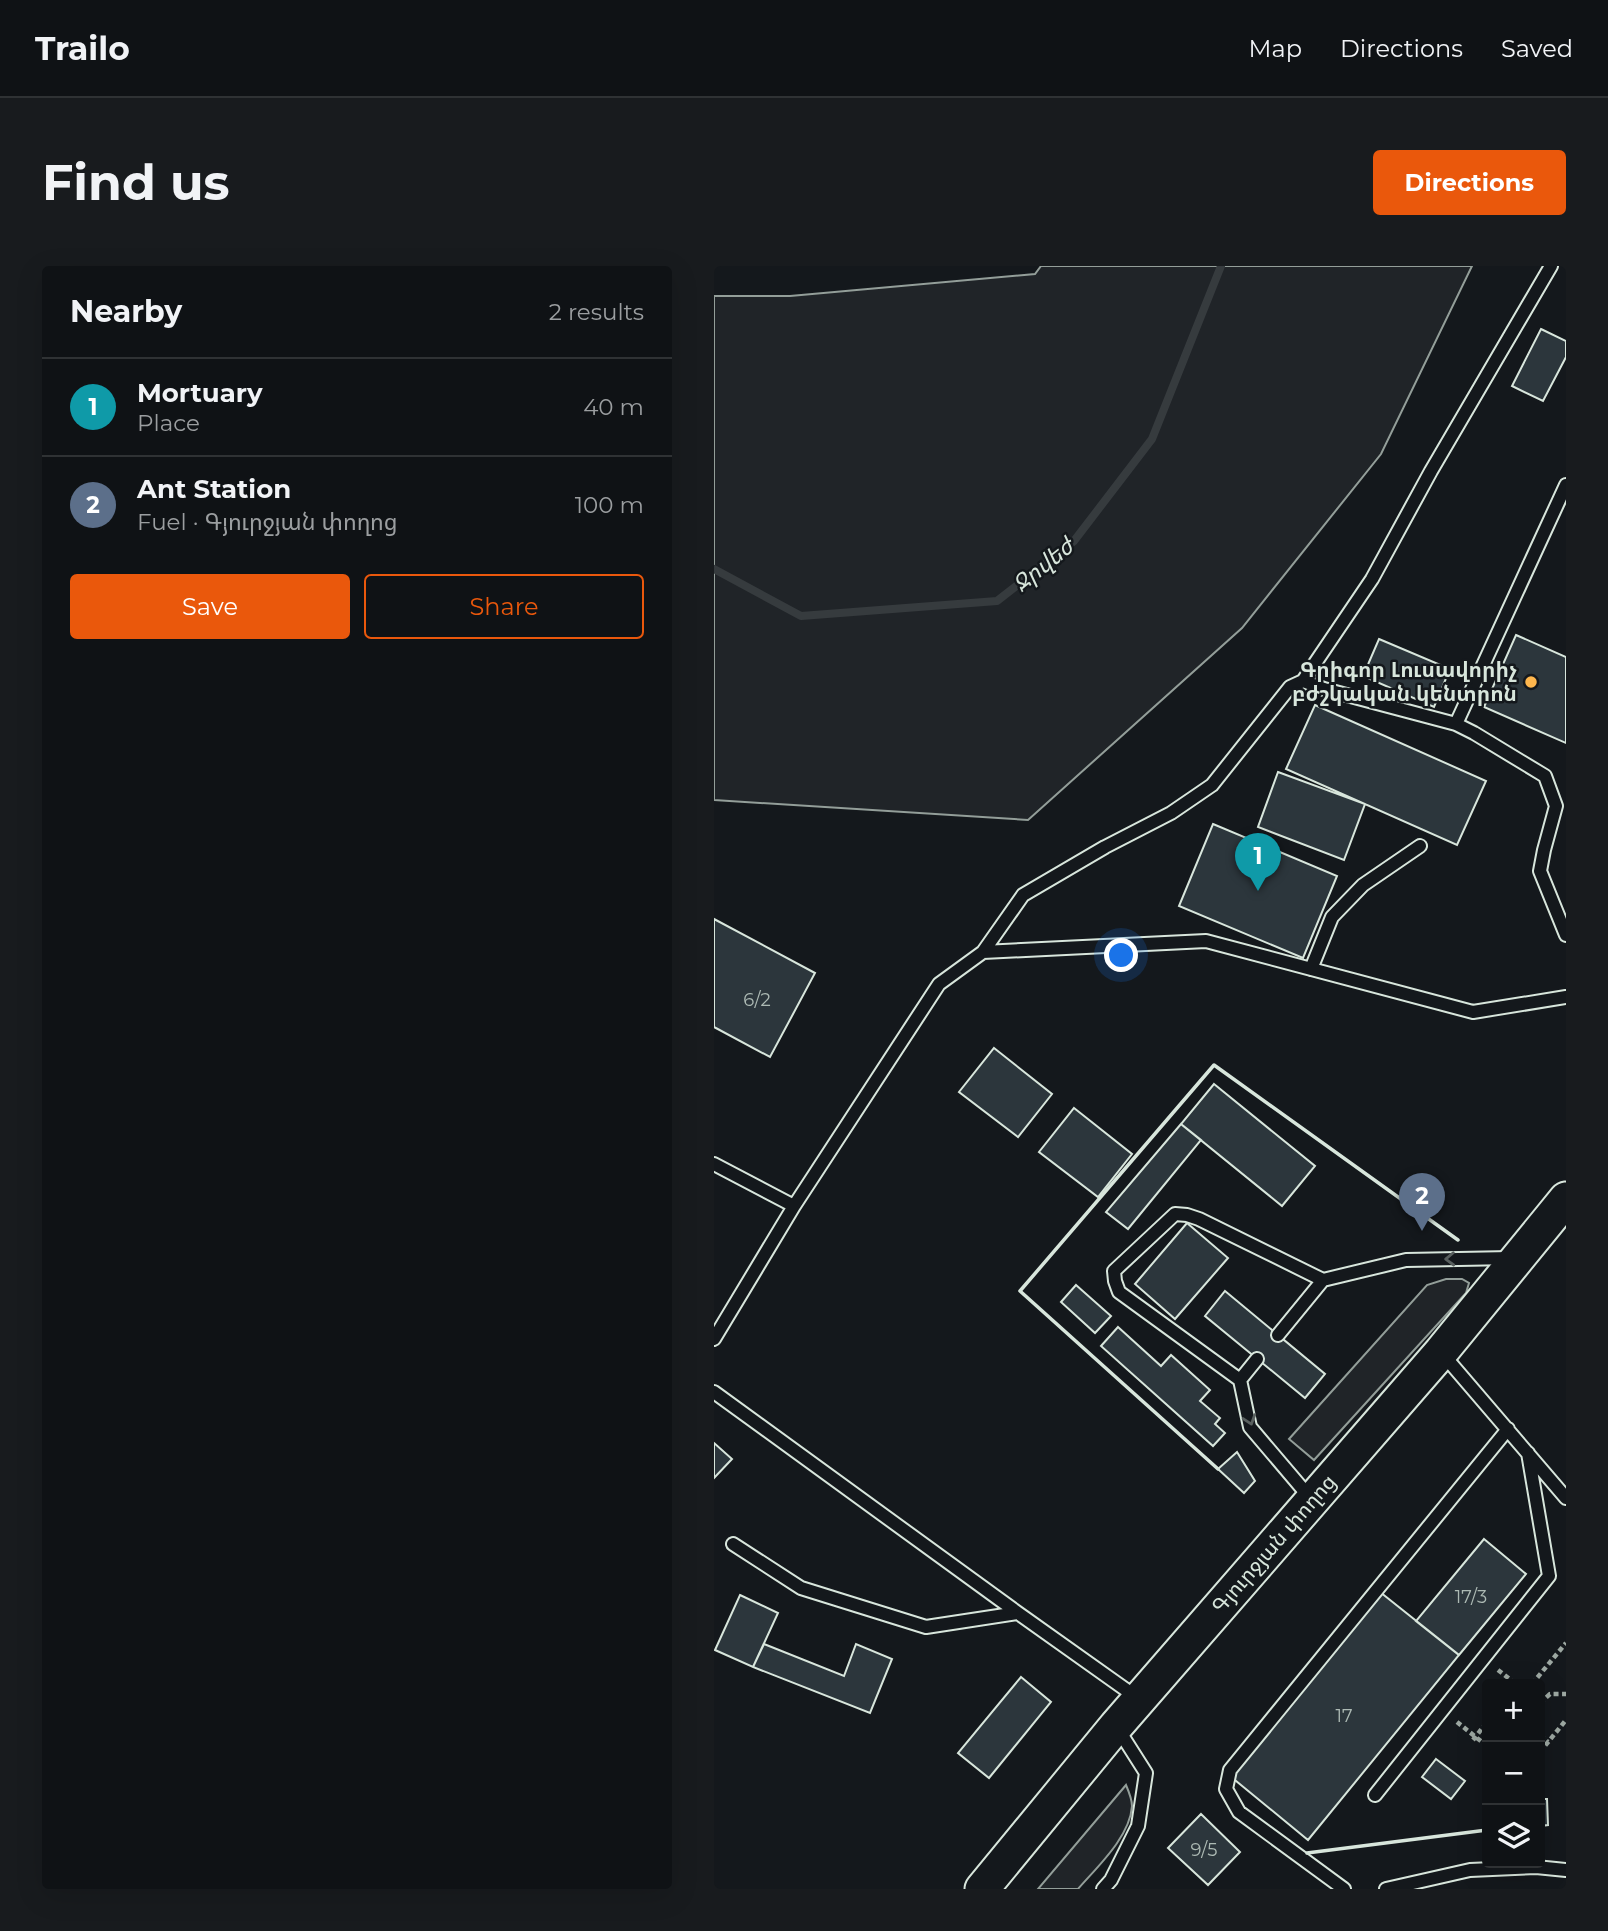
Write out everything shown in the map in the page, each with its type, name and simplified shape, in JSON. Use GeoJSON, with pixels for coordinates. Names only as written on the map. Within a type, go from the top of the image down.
{"type":"FeatureCollection","features":[{"type":"Feature","properties":{"kind":"main road","name":"Գյուրջյան փողոց"},"geometry":{"type":"LineString","coordinates":[[982,1889],[1139,1699],[1441,1352],[1566,1199]]}},
{"type":"Feature","properties":{"kind":"lane"},"geometry":{"type":"LineString","coordinates":[[714,1339],[794,1206],[939,984],[983,953],[1023,895],[1105,847],[1171,813],[1212,785],[1290,687],[1303,681],[1372,579],[1431,471],[1551,266]]}},
{"type":"Feature","properties":{"kind":"lane"},"geometry":{"type":"LineString","coordinates":[[1456,724],[1561,508],[1566,485]]}},
{"type":"Feature","properties":{"kind":"lane"},"geometry":{"type":"LineString","coordinates":[[1303,681],[1456,724],[1545,776],[1556,806],[1540,871],[1566,935]]}},
{"type":"Feature","properties":{"kind":"lane"},"geometry":{"type":"LineString","coordinates":[[1311,969],[1332,916],[1363,886],[1420,846]]}},
{"type":"Feature","properties":{"kind":"lane"},"geometry":{"type":"LineString","coordinates":[[983,953],[1206,941],[1473,1012],[1566,997]]}},
{"type":"Feature","properties":{"kind":"lane"},"geometry":{"type":"LineString","coordinates":[[714,1164],[794,1206]]}},
{"type":"Feature","properties":{"kind":"lane"},"geometry":{"type":"LineString","coordinates":[[1312,1500],[1250,1427],[1240,1380],[1119,1292],[1114,1271],[1175,1214],[1199,1219],[1323,1280]]}},
{"type":"Feature","properties":{"kind":"lane"},"geometry":{"type":"LineString","coordinates":[[1278,1335],[1323,1280],[1406,1260],[1518,1258]]}},
{"type":"Feature","properties":{"kind":"lane"},"geometry":{"type":"LineString","coordinates":[[1441,1352],[1566,1498]]}},
{"type":"Feature","properties":{"kind":"lane"},"geometry":{"type":"LineString","coordinates":[[1240,1380],[1257,1359]]}},
{"type":"Feature","properties":{"kind":"lane"},"geometry":{"type":"LineString","coordinates":[[714,1392],[1139,1699]]}},
{"type":"Feature","properties":{"kind":"lane"},"geometry":{"type":"LineString","coordinates":[[1344,1889],[1240,1812],[1226,1789],[1230,1770],[1508,1429]]}},
{"type":"Feature","properties":{"kind":"lane"},"geometry":{"type":"LineString","coordinates":[[1376,1795],[1549,1576],[1528,1453]]}},
{"type":"Feature","properties":{"kind":"lane"},"geometry":{"type":"LineString","coordinates":[[733,1544],[801,1588],[926,1627],[1018,1614]]}},
{"type":"Feature","properties":{"kind":"lane"},"geometry":{"type":"LineString","coordinates":[[1103,1889],[1111,1880],[1138,1826],[1146,1773],[1116,1726]]}},
{"type":"Feature","properties":{"kind":"lane"},"geometry":{"type":"LineString","coordinates":[[1386,1889],[1470,1870],[1536,1867],[1566,1870]]}},
{"type":"Feature","properties":{"kind":"path"},"geometry":{"type":"LineString","coordinates":[[1536,1679],[1566,1643]]}},
{"type":"Feature","properties":{"kind":"path"},"geometry":{"type":"LineString","coordinates":[[1545,1698],[1550,1694],[1566,1693]]}},
{"type":"Feature","properties":{"kind":"path"},"geometry":{"type":"LineString","coordinates":[[1443,1711],[1482,1743]]}},
{"type":"Feature","properties":{"kind":"path"},"geometry":{"type":"LineString","coordinates":[[1545,1746],[1566,1720]]}},
{"type":"Feature","properties":{"kind":"path"},"geometry":{"type":"LineString","coordinates":[[1474,1738],[1482,1728]]}},
{"type":"Feature","properties":{"kind":"shaded area"},"geometry":{"type":"Polygon","coordinates":[[[1041,266],[1472,266],[1381,454],[1242,628],[1028,820],[714,800],[714,296],[790,296],[1035,274],[1041,266]]]}},
{"type":"Feature","properties":{"kind":"shaded area"},"geometry":{"type":"Polygon","coordinates":[[[1446,1279],[1462,1279],[1469,1283],[1466,1293],[1314,1460],[1289,1439],[1427,1285],[1446,1279]]]}},
{"type":"Feature","properties":{"kind":"shaded area"},"geometry":{"type":"Polygon","coordinates":[[[1126,1785],[1132,1803],[1130,1818],[1119,1840],[1103,1861],[1078,1889],[1038,1889],[1126,1785]]]}},
{"type":"Feature","properties":{"kind":"building"},"geometry":{"type":"Polygon","coordinates":[[[1541,329],[1566,341],[1566,357],[1543,401],[1512,386],[1541,329]]]}},
{"type":"Feature","properties":{"kind":"building","name":"Գրիգոր Լուսավորիչ բժշկական կենտրոն"},"geometry":{"type":"Polygon","coordinates":[[[1516,635],[1566,657],[1566,743],[1484,707],[1516,635]]]}},
{"type":"Feature","properties":{"kind":"building"},"geometry":{"type":"Polygon","coordinates":[[[1379,639],[1450,669],[1434,707],[1363,676],[1379,639]]]}},
{"type":"Feature","properties":{"kind":"building"},"geometry":{"type":"Polygon","coordinates":[[[1315,705],[1486,781],[1457,845],[1286,769],[1315,705]]]}},
{"type":"Feature","properties":{"kind":"building"},"geometry":{"type":"Polygon","coordinates":[[[1278,772],[1365,804],[1344,860],[1258,827],[1278,772]]]}},
{"type":"Feature","properties":{"kind":"building"},"geometry":{"type":"Polygon","coordinates":[[[1213,824],[1337,876],[1303,958],[1179,906],[1213,824]]]}},
{"type":"Feature","properties":{"kind":"building"},"geometry":{"type":"Polygon","coordinates":[[[714,919],[815,973],[770,1057],[714,1027],[714,919]]]}},
{"type":"Feature","properties":{"kind":"building"},"geometry":{"type":"Polygon","coordinates":[[[994,1048],[1052,1094],[1018,1137],[959,1092],[994,1048]]]}},
{"type":"Feature","properties":{"kind":"building"},"geometry":{"type":"Polygon","coordinates":[[[1214,1084],[1315,1166],[1282,1206],[1181,1124],[1214,1084]]]}},
{"type":"Feature","properties":{"kind":"building"},"geometry":{"type":"Polygon","coordinates":[[[1074,1108],[1132,1154],[1098,1197],[1039,1152],[1074,1108]]]}},
{"type":"Feature","properties":{"kind":"building"},"geometry":{"type":"Polygon","coordinates":[[[1181,1124],[1201,1140],[1128,1229],[1106,1212],[1181,1124]]]}},
{"type":"Feature","properties":{"kind":"building"},"geometry":{"type":"Polygon","coordinates":[[[1187,1223],[1228,1258],[1175,1319],[1135,1284],[1187,1223]]]}},
{"type":"Feature","properties":{"kind":"building"},"geometry":{"type":"Polygon","coordinates":[[[1076,1285],[1111,1316],[1095,1333],[1061,1302],[1076,1285]]]}},
{"type":"Feature","properties":{"kind":"building"},"geometry":{"type":"Polygon","coordinates":[[[1225,1291],[1325,1374],[1305,1398],[1205,1316],[1225,1291]]]}},
{"type":"Feature","properties":{"kind":"building"},"geometry":{"type":"Polygon","coordinates":[[[1118,1327],[1161,1366],[1171,1355],[1210,1390],[1200,1401],[1220,1418],[1215,1424],[1225,1433],[1213,1446],[1101,1346],[1118,1327]]]}},
{"type":"Feature","properties":{"kind":"building"},"geometry":{"type":"Polygon","coordinates":[[[714,1443],[732,1459],[714,1478],[714,1443]]]}},
{"type":"Feature","properties":{"kind":"building"},"geometry":{"type":"Polygon","coordinates":[[[1237,1452],[1255,1481],[1244,1493],[1218,1469],[1237,1452]]]}},
{"type":"Feature","properties":{"kind":"building"},"geometry":{"type":"Polygon","coordinates":[[[1484,1539],[1526,1574],[1459,1655],[1416,1621],[1484,1539]]]}},
{"type":"Feature","properties":{"kind":"building"},"geometry":{"type":"Polygon","coordinates":[[[1380,1592],[1459,1655],[1308,1840],[1230,1776],[1380,1592]]]}},
{"type":"Feature","properties":{"kind":"building"},"geometry":{"type":"Polygon","coordinates":[[[740,1595],[778,1613],[753,1667],[715,1650],[740,1595]]]}},
{"type":"Feature","properties":{"kind":"building"},"geometry":{"type":"Polygon","coordinates":[[[764,1644],[844,1676],[856,1644],[892,1659],[870,1713],[753,1667],[764,1644]]]}},
{"type":"Feature","properties":{"kind":"building"},"geometry":{"type":"Polygon","coordinates":[[[1021,1677],[1051,1702],[989,1778],[958,1753],[1021,1677]]]}},
{"type":"Feature","properties":{"kind":"building"},"geometry":{"type":"Polygon","coordinates":[[[1436,1759],[1465,1781],[1451,1799],[1422,1777],[1436,1759]]]}},
{"type":"Feature","properties":{"kind":"building"},"geometry":{"type":"Polygon","coordinates":[[[1545,1799],[1547,1799],[1548,1825],[1545,1825],[1545,1799]]]}},
{"type":"Feature","properties":{"kind":"building"},"geometry":{"type":"Polygon","coordinates":[[[1201,1814],[1240,1852],[1208,1885],[1168,1848],[1201,1814]]]}},
{"type":"Feature","properties":{"kind":"waterway","name":"Ջրվեժ"},"geometry":{"type":"LineString","coordinates":[[714,569],[801,616],[997,601],[1074,541],[1152,439],[1221,266]]}},
{"type":"Feature","properties":{"kind":"wall"},"geometry":{"type":"LineString","coordinates":[[1218,1469],[1020,1291],[1214,1065],[1458,1240]]}},
{"type":"Feature","properties":{"kind":"wall"},"geometry":{"type":"LineString","coordinates":[[1307,1853],[1482,1831]]}},
{"type":"Feature","properties":{"kind":"place","name":"Գրիգոր Լուսավորիչ բժշկական կենտրոն"},"geometry":{"type":"Point","coordinates":[1531,682]}},
{"type":"Feature","properties":{"kind":"place","name":"Mortuary"},"geometry":{"type":"Point","coordinates":[1258,891]}},
{"type":"Feature","properties":{"kind":"place","name":"Ant Station"},"geometry":{"type":"Point","coordinates":[1422,1231]}}]}
